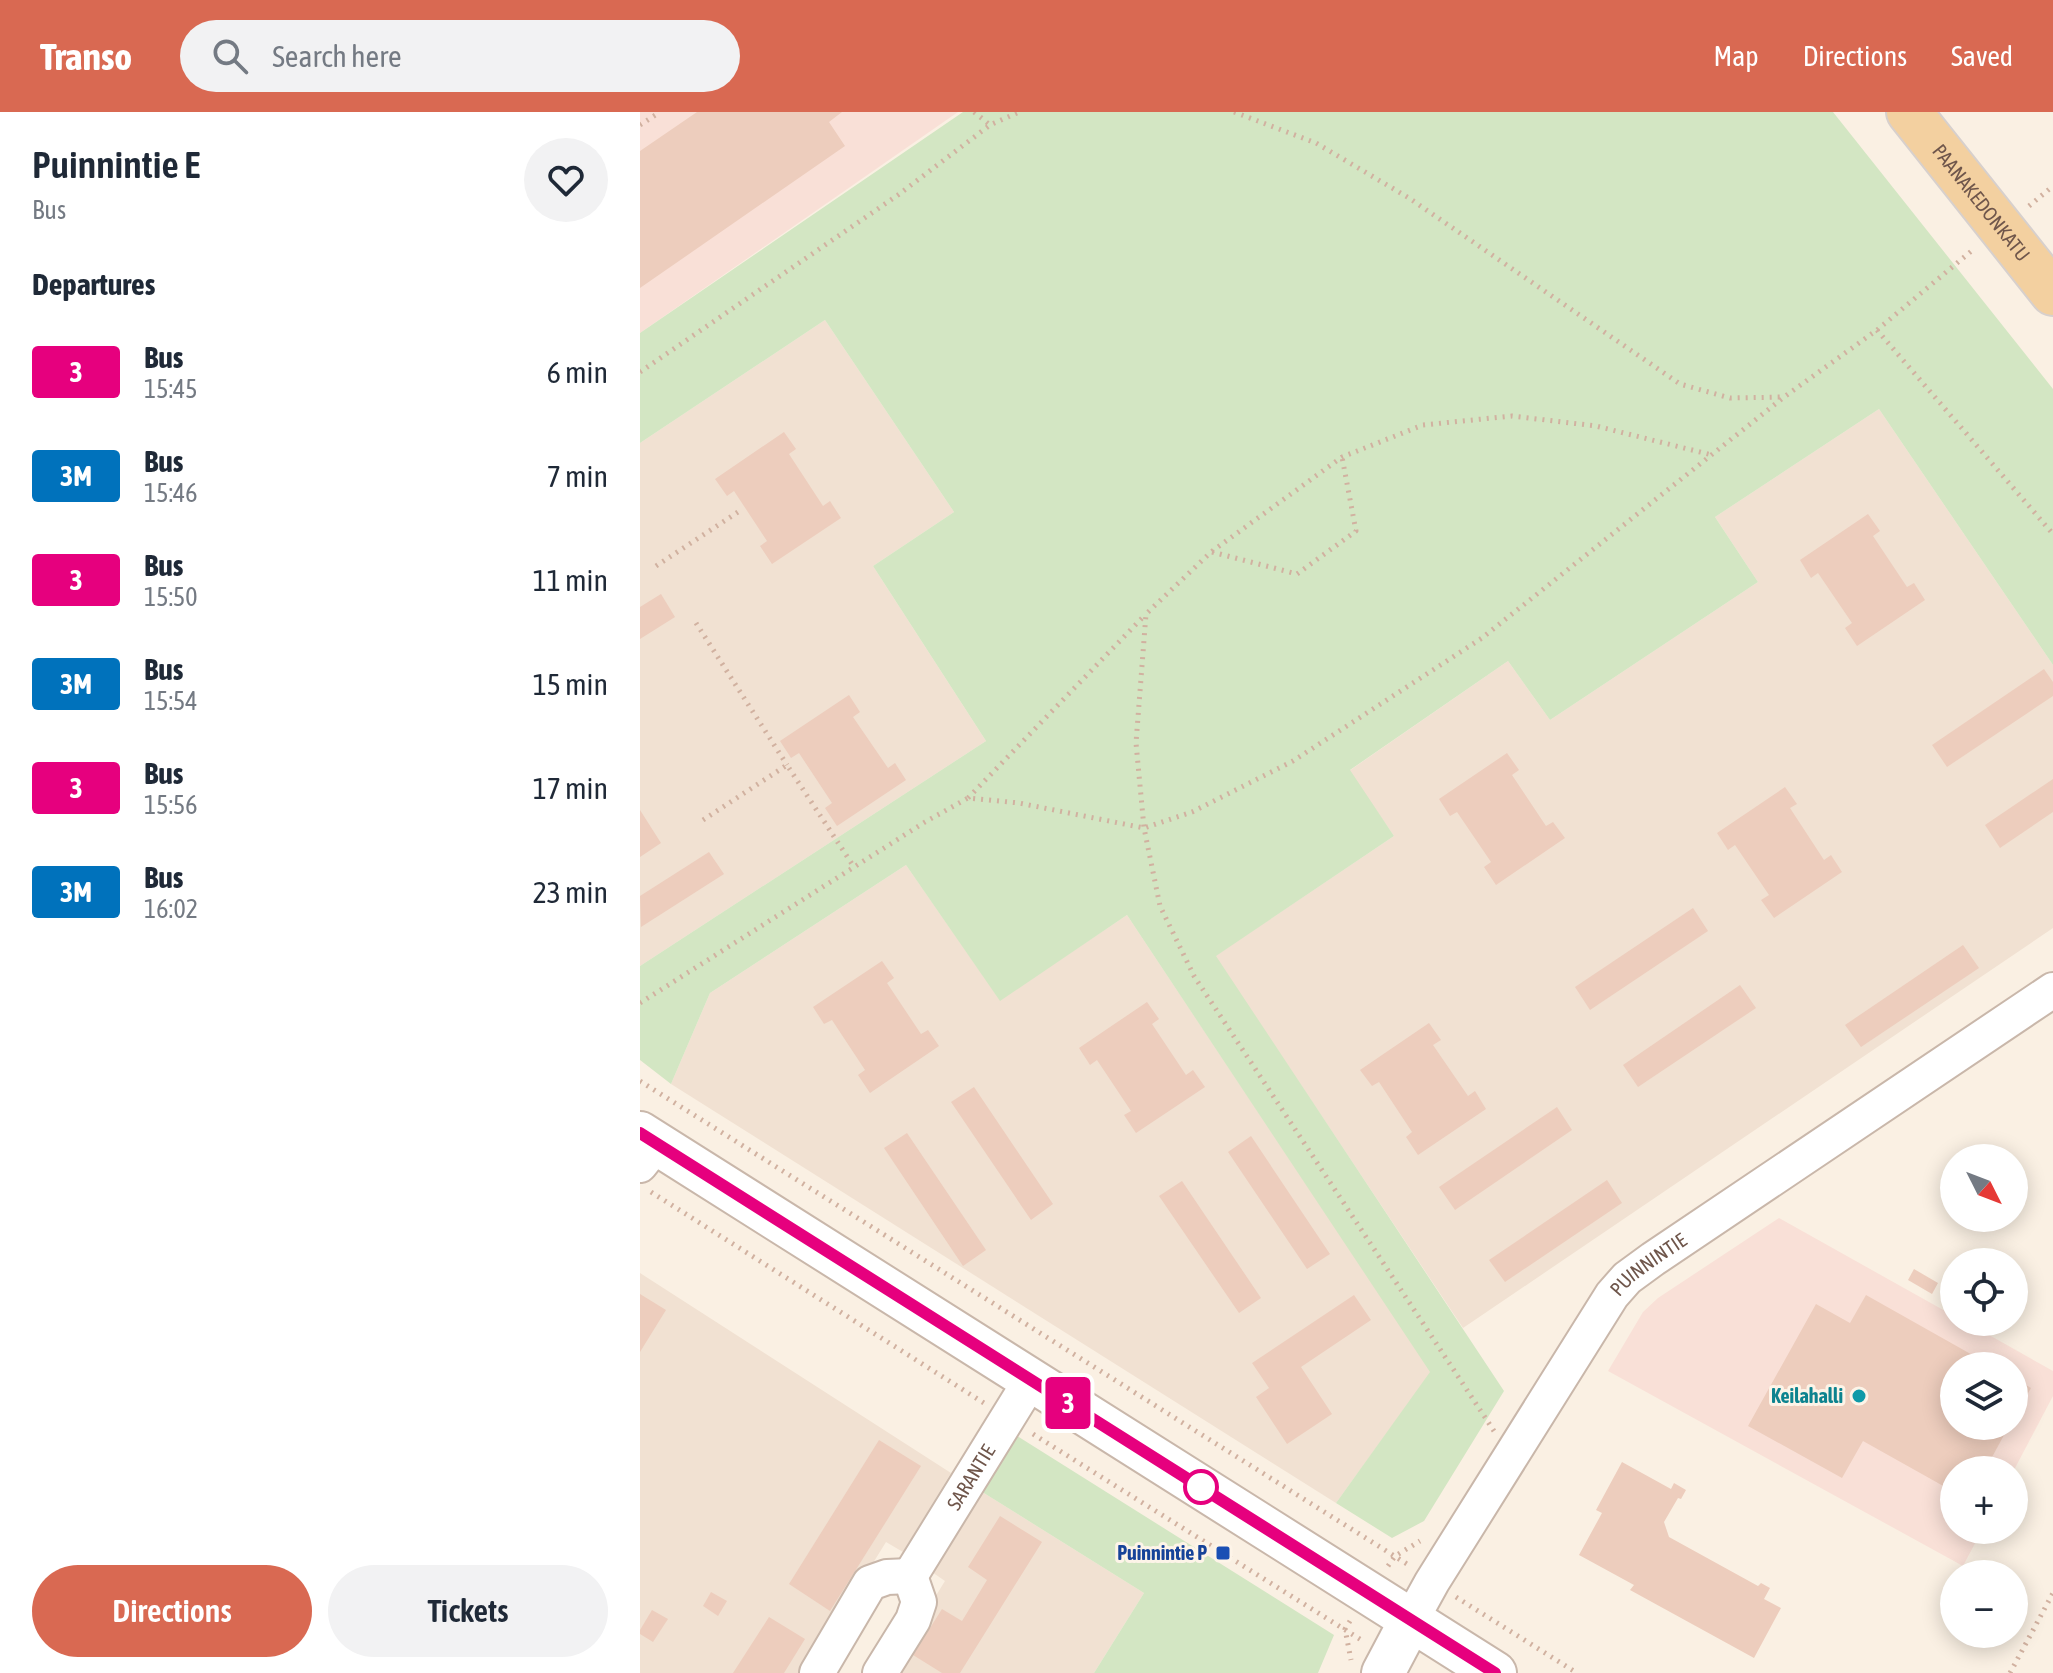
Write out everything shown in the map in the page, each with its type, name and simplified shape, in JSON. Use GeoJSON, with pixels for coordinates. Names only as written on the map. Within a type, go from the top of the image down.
{"type":"FeatureCollection","features":[{"type":"Feature","properties":{"kind":"main road","name":"PAANAKEDONKATU"},"geometry":{"type":"LineString","coordinates":[[1909,112],[2053,293]]}},
{"type":"Feature","properties":{"kind":"street","name":"PUINNINTIE"},"geometry":{"type":"LineString","coordinates":[[1383,1673],[1432,1582],[1612,1295],[1627,1278],[2053,990]]}},
{"type":"Feature","properties":{"kind":"street"},"geometry":{"type":"LineString","coordinates":[[645,1148],[1031,1380],[1495,1673]]}},
{"type":"Feature","properties":{"kind":"street","name":"SARANTIE"},"geometry":{"type":"LineString","coordinates":[[910,1576],[1031,1380]]}},
{"type":"Feature","properties":{"kind":"street"},"geometry":{"type":"LineString","coordinates":[[817,1673],[870,1583],[887,1577],[910,1576],[919,1602],[913,1620],[880,1673]]}},
{"type":"Feature","properties":{"kind":"path"},"geometry":{"type":"LineString","coordinates":[[974,112],[990,125]]}},
{"type":"Feature","properties":{"kind":"path"},"geometry":{"type":"LineString","coordinates":[[640,372],[898,195],[990,125],[1019,112]]}},
{"type":"Feature","properties":{"kind":"path"},"geometry":{"type":"LineString","coordinates":[[1234,112],[1316,143],[1409,198],[1680,384],[1730,398],[1784,397]]}},
{"type":"Feature","properties":{"kind":"path"},"geometry":{"type":"LineString","coordinates":[[640,125],[655,113]]}},
{"type":"Feature","properties":{"kind":"path"},"geometry":{"type":"LineString","coordinates":[[2021,212],[2053,186]]}},
{"type":"Feature","properties":{"kind":"path"},"geometry":{"type":"LineString","coordinates":[[968,798],[1019,803],[1144,828],[1192,812],[1293,761],[1482,638],[1784,397],[1877,330],[1981,242]]}},
{"type":"Feature","properties":{"kind":"path"},"geometry":{"type":"LineString","coordinates":[[1877,330],[2053,534]]}},
{"type":"Feature","properties":{"kind":"path"},"geometry":{"type":"LineString","coordinates":[[640,1003],[925,822],[968,798],[1146,614],[1211,552],[1342,457],[1423,425],[1512,416],[1596,426],[1712,455]]}},
{"type":"Feature","properties":{"kind":"path"},"geometry":{"type":"LineString","coordinates":[[1211,552],[1297,574],[1356,531],[1342,457]]}},
{"type":"Feature","properties":{"kind":"path"},"geometry":{"type":"LineString","coordinates":[[656,566],[741,510]]}},
{"type":"Feature","properties":{"kind":"path"},"geometry":{"type":"LineString","coordinates":[[1146,614],[1136,743],[1144,828],[1160,906],[1194,976],[1494,1432]]}},
{"type":"Feature","properties":{"kind":"path"},"geometry":{"type":"LineString","coordinates":[[696,623],[854,867]]}},
{"type":"Feature","properties":{"kind":"path"},"geometry":{"type":"LineString","coordinates":[[703,820],[787,765]]}},
{"type":"Feature","properties":{"kind":"path"},"geometry":{"type":"LineString","coordinates":[[640,1081],[1577,1673]]}},
{"type":"Feature","properties":{"kind":"path"},"geometry":{"type":"LineString","coordinates":[[2010,1673],[2053,1593]]}},
{"type":"Feature","properties":{"kind":"shaded area"},"geometry":{"type":"Polygon","coordinates":[[[640,112],[958,112],[640,333],[640,112]]]}},
{"type":"Feature","properties":{"kind":"shaded area"},"geometry":{"type":"Polygon","coordinates":[[[825,320],[954,512],[873,566],[986,741],[640,966],[640,443],[825,320]]]}},
{"type":"Feature","properties":{"kind":"shaded area"},"geometry":{"type":"Polygon","coordinates":[[[1879,409],[2053,665],[2053,928],[1463,1328],[1215,956],[1394,836],[1349,771],[1508,661],[1550,720],[1758,582],[1715,517],[1879,409]]]}},
{"type":"Feature","properties":{"kind":"shaded area"},"geometry":{"type":"Polygon","coordinates":[[[906,865],[1000,1000],[1127,915],[1431,1372],[1336,1503],[671,1084],[710,993],[906,865]]]}},
{"type":"Feature","properties":{"kind":"shaded area"},"geometry":{"type":"Polygon","coordinates":[[[1779,1218],[1940,1308],[1940,1336],[1991,1336],[2019,1352],[1940,1352],[1940,1440],[2028,1440],[2028,1357],[2053,1371],[2053,1396],[2021,1456],[1940,1456],[1940,1544],[1975,1544],[1966,1560],[1952,1560],[1608,1371],[1643,1312],[1658,1298],[1779,1218]]]}},
{"type":"Feature","properties":{"kind":"shaded area"},"geometry":{"type":"Polygon","coordinates":[[[640,1273],[951,1473],[903,1552],[886,1542],[805,1673],[640,1673],[640,1273]]]}},
{"type":"Feature","properties":{"kind":"shaded area"},"geometry":{"type":"Polygon","coordinates":[[[979,1490],[1144,1593],[1094,1673],[888,1673],[945,1581],[929,1570],[979,1490]]]}},
{"type":"Feature","properties":{"kind":"green space"},"geometry":{"type":"Polygon","coordinates":[[[963,112],[1833,112],[2053,389],[2053,665],[1879,409],[1715,517],[1758,582],[1550,720],[1508,661],[1350,770],[1394,836],[1216,956],[1504,1391],[1424,1521],[1392,1538],[1336,1503],[1430,1372],[1127,915],[1000,1001],[906,865],[710,993],[671,1084],[640,1060],[640,966],[986,741],[873,566],[954,512],[825,320],[640,443],[640,333],[963,112]]]}},
{"type":"Feature","properties":{"kind":"green space"},"geometry":{"type":"Polygon","coordinates":[[[1014,1434],[1334,1635],[1318,1673],[1094,1673],[1144,1593],[979,1490],[1014,1434]]]}},
{"type":"Feature","properties":{"kind":"building"},"geometry":{"type":"Polygon","coordinates":[[[697,112],[842,112],[829,122],[845,146],[640,288],[640,151],[697,112]]]}},
{"type":"Feature","properties":{"kind":"building"},"geometry":{"type":"Polygon","coordinates":[[[784,432],[796,449],[789,454],[823,506],[830,501],[841,518],[772,564],[760,546],[767,541],[734,491],[727,496],[715,479],[784,432]]]}},
{"type":"Feature","properties":{"kind":"building"},"geometry":{"type":"Polygon","coordinates":[[[1868,514],[1880,531],[1873,536],[1907,587],[1914,583],[1925,600],[1857,646],[1845,628],[1852,623],[1818,573],[1811,578],[1800,560],[1868,514]]]}},
{"type":"Feature","properties":{"kind":"building"},"geometry":{"type":"Polygon","coordinates":[[[661,594],[675,617],[640,639],[640,607],[661,594]]]}},
{"type":"Feature","properties":{"kind":"building"},"geometry":{"type":"Polygon","coordinates":[[[2044,669],[2053,682],[2053,696],[1947,767],[1932,745],[2044,669]]]}},
{"type":"Feature","properties":{"kind":"building"},"geometry":{"type":"Polygon","coordinates":[[[849,695],[860,712],[853,717],[888,768],[895,763],[906,780],[837,826],[825,808],[832,803],[799,753],[791,758],[780,741],[849,695]]]}},
{"type":"Feature","properties":{"kind":"building"},"geometry":{"type":"Polygon","coordinates":[[[1507,753],[1519,770],[1512,775],[1546,826],[1553,822],[1565,838],[1496,885],[1484,867],[1491,862],[1457,812],[1450,816],[1439,799],[1507,753]]]}},
{"type":"Feature","properties":{"kind":"building"},"geometry":{"type":"Polygon","coordinates":[[[2053,779],[2053,812],[2000,848],[1985,825],[2053,779]]]}},
{"type":"Feature","properties":{"kind":"building"},"geometry":{"type":"Polygon","coordinates":[[[1785,787],[1797,804],[1790,808],[1824,860],[1831,855],[1842,872],[1774,918],[1761,900],[1769,895],[1735,845],[1728,850],[1717,833],[1785,787]]]}},
{"type":"Feature","properties":{"kind":"building"},"geometry":{"type":"Polygon","coordinates":[[[640,810],[661,843],[640,857],[640,810]]]}},
{"type":"Feature","properties":{"kind":"building"},"geometry":{"type":"Polygon","coordinates":[[[709,852],[724,874],[641,927],[640,896],[709,852]]]}},
{"type":"Feature","properties":{"kind":"building"},"geometry":{"type":"Polygon","coordinates":[[[1693,908],[1708,931],[1590,1010],[1575,987],[1693,908]]]}},
{"type":"Feature","properties":{"kind":"building"},"geometry":{"type":"Polygon","coordinates":[[[1963,945],[1979,968],[1861,1047],[1845,1025],[1963,945]]]}},
{"type":"Feature","properties":{"kind":"building"},"geometry":{"type":"Polygon","coordinates":[[[882,961],[894,978],[887,983],[921,1034],[928,1030],[939,1046],[870,1093],[858,1075],[865,1070],[832,1020],[824,1024],[813,1007],[882,961]]]}},
{"type":"Feature","properties":{"kind":"building"},"geometry":{"type":"Polygon","coordinates":[[[1740,985],[1756,1008],[1638,1087],[1623,1065],[1740,985]]]}},
{"type":"Feature","properties":{"kind":"building"},"geometry":{"type":"Polygon","coordinates":[[[1147,1002],[1159,1019],[1152,1024],[1186,1075],[1193,1070],[1205,1087],[1136,1133],[1124,1115],[1131,1111],[1097,1060],[1090,1065],[1079,1048],[1147,1002]]]}},
{"type":"Feature","properties":{"kind":"building"},"geometry":{"type":"Polygon","coordinates":[[[1429,1023],[1441,1040],[1433,1045],[1468,1096],[1475,1091],[1486,1109],[1418,1155],[1406,1137],[1412,1132],[1379,1082],[1372,1086],[1360,1070],[1429,1023]]]}},
{"type":"Feature","properties":{"kind":"building"},"geometry":{"type":"Polygon","coordinates":[[[974,1087],[1053,1204],[1031,1220],[951,1102],[974,1087]]]}},
{"type":"Feature","properties":{"kind":"building"},"geometry":{"type":"Polygon","coordinates":[[[1557,1107],[1572,1130],[1455,1210],[1439,1187],[1557,1107]]]}},
{"type":"Feature","properties":{"kind":"building"},"geometry":{"type":"Polygon","coordinates":[[[907,1133],[986,1250],[963,1266],[884,1148],[907,1133]]]}},
{"type":"Feature","properties":{"kind":"building"},"geometry":{"type":"Polygon","coordinates":[[[1251,1136],[1330,1254],[1307,1269],[1228,1152],[1251,1136]]]}},
{"type":"Feature","properties":{"kind":"building"},"geometry":{"type":"Polygon","coordinates":[[[1607,1180],[1622,1203],[1505,1282],[1489,1260],[1607,1180]]]}},
{"type":"Feature","properties":{"kind":"building"},"geometry":{"type":"Polygon","coordinates":[[[1182,1181],[1261,1298],[1239,1313],[1159,1196],[1182,1181]]]}},
{"type":"Feature","properties":{"kind":"building"},"geometry":{"type":"Polygon","coordinates":[[[1914,1269],[1938,1283],[1932,1294],[1908,1280],[1914,1269]]]}},
{"type":"Feature","properties":{"kind":"building"},"geometry":{"type":"Polygon","coordinates":[[[640,1294],[666,1310],[640,1352],[640,1294]]]}},
{"type":"Feature","properties":{"kind":"building"},"geometry":{"type":"Polygon","coordinates":[[[1354,1295],[1371,1320],[1301,1367],[1332,1414],[1287,1444],[1256,1397],[1269,1388],[1252,1363],[1354,1295]]]}},
{"type":"Feature","properties":{"kind":"building","name":"Keilahalli"},"geometry":{"type":"Polygon","coordinates":[[[1866,1295],[1967,1352],[1940,1352],[1940,1440],[2001,1440],[1993,1456],[1940,1456],[1940,1484],[1863,1441],[1842,1478],[1748,1426],[1816,1304],[1850,1323],[1866,1295]]]}},
{"type":"Feature","properties":{"kind":"building"},"geometry":{"type":"Polygon","coordinates":[[[879,1440],[921,1466],[830,1611],[789,1584],[879,1440]]]}},
{"type":"Feature","properties":{"kind":"building"},"geometry":{"type":"Polygon","coordinates":[[[1622,1462],[1671,1489],[1674,1483],[1686,1490],[1664,1522],[1669,1537],[1758,1586],[1761,1583],[1770,1588],[1764,1599],[1781,1608],[1754,1658],[1630,1590],[1634,1585],[1579,1555],[1602,1513],[1596,1510],[1622,1462]]]}},
{"type":"Feature","properties":{"kind":"building"},"geometry":{"type":"Polygon","coordinates":[[[1000,1516],[1042,1542],[960,1673],[942,1673],[913,1655],[942,1609],[962,1621],[987,1580],[968,1567],[1000,1516]]]}},
{"type":"Feature","properties":{"kind":"building"},"geometry":{"type":"Polygon","coordinates":[[[711,1592],[727,1601],[718,1616],[703,1606],[711,1592]]]}},
{"type":"Feature","properties":{"kind":"building"},"geometry":{"type":"Polygon","coordinates":[[[652,1610],[668,1619],[653,1642],[640,1634],[652,1610]]]}},
{"type":"Feature","properties":{"kind":"building"},"geometry":{"type":"Polygon","coordinates":[[[769,1617],[805,1639],[784,1673],[733,1673],[769,1617]]]}},
{"type":"Feature","properties":{"kind":"bus line","name":"3"},"geometry":{"type":"LineString","coordinates":[[640,1133],[1495,1673]]}},
{"type":"Feature","properties":{"kind":"place","name":"Keilahalli"},"geometry":{"type":"Point","coordinates":[1859,1396]}},
{"type":"Feature","properties":{"kind":"place","name":"Puinnintie P"},"geometry":{"type":"Point","coordinates":[1223,1553]}}]}
